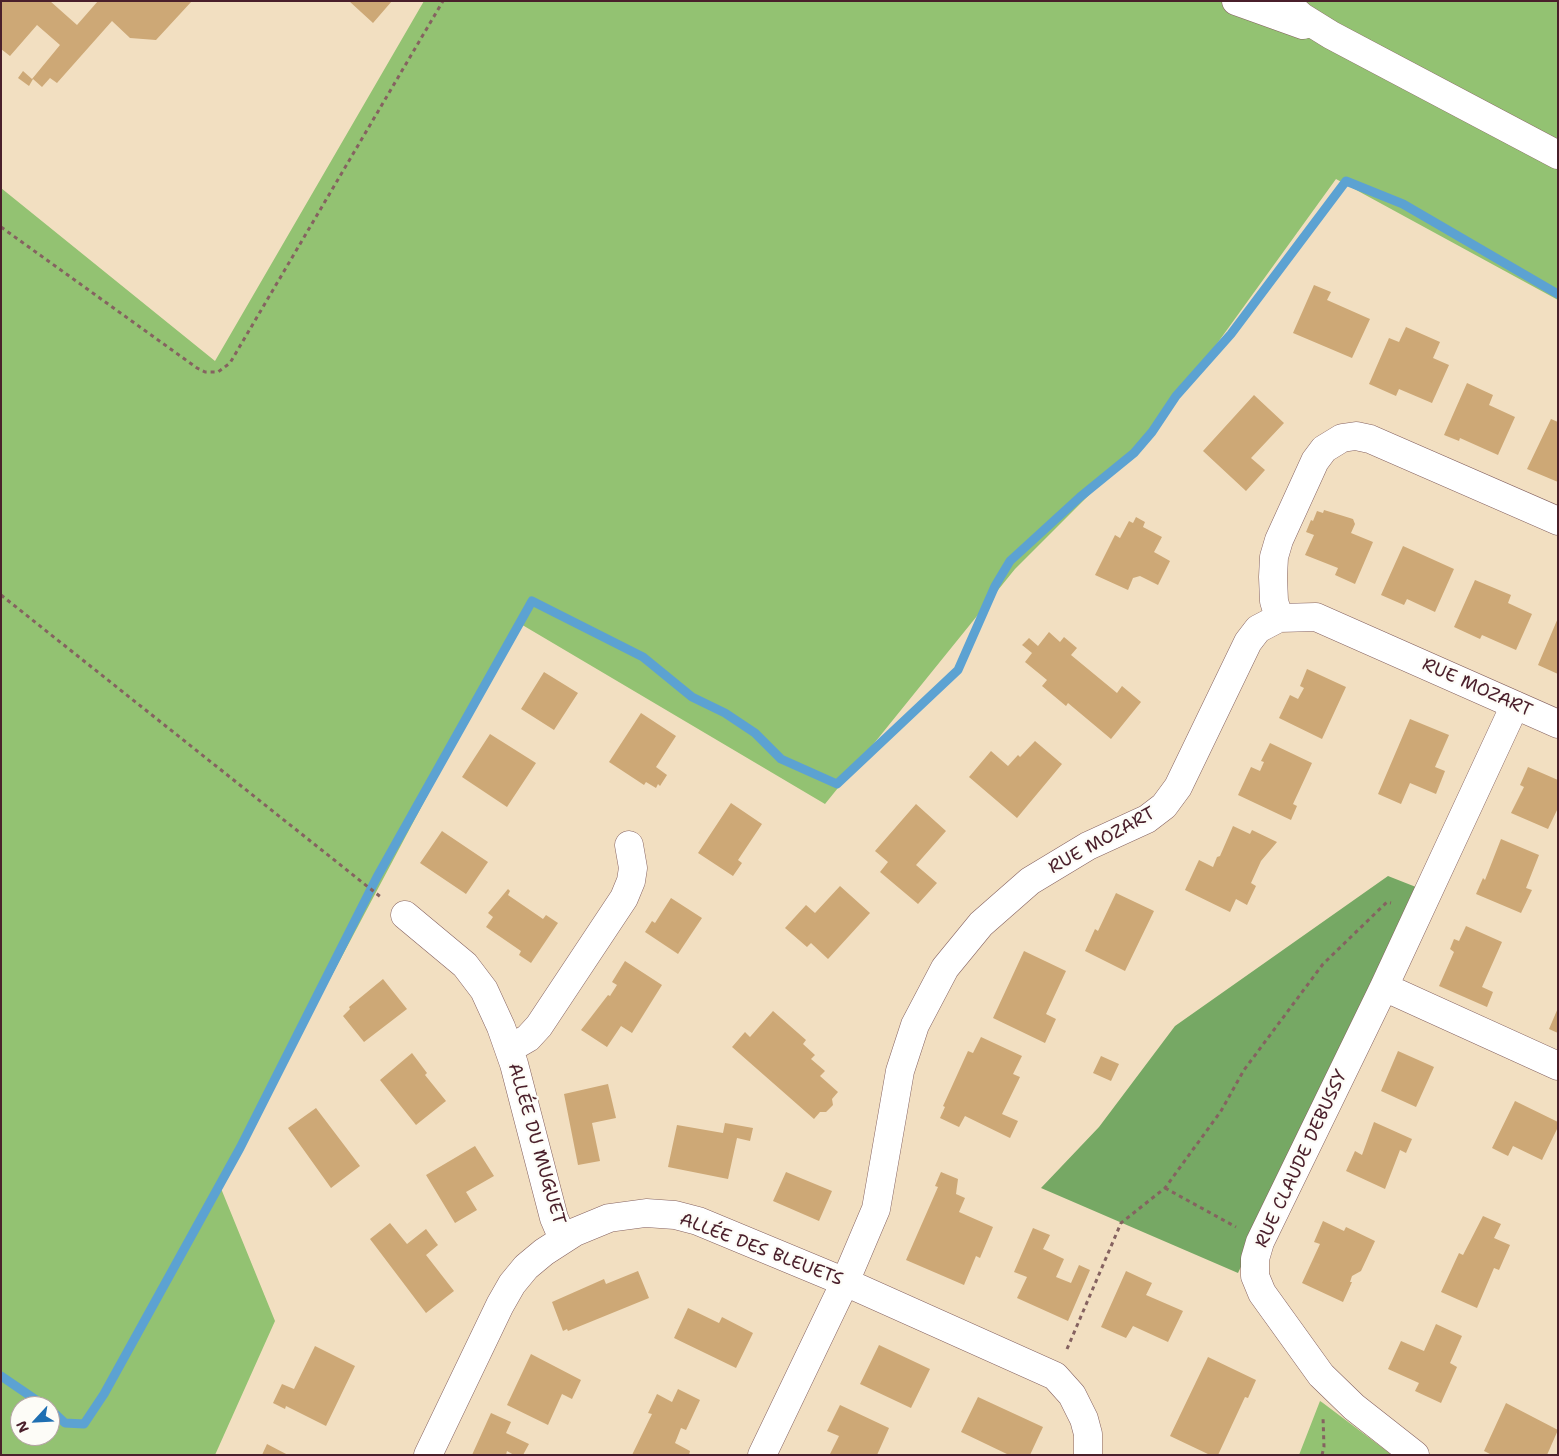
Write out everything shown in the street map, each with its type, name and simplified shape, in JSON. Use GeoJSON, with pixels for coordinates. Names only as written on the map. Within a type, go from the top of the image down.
{"type":"FeatureCollection","features":[{"type":"Feature","properties":{"kind":"street"},"geometry":{"type":"LineString","coordinates":[[1236,1],[1330,35]]}},
{"type":"Feature","properties":{"kind":"street"},"geometry":{"type":"LineString","coordinates":[[1284,1],[1302,17],[1330,35],[1558,155]]}},
{"type":"Feature","properties":{"kind":"street"},"geometry":{"type":"LineString","coordinates":[[1278,618],[1274,601],[1273,577],[1274,558],[1279,540],[1315,461],[1324,449],[1342,438],[1356,436],[1370,439],[1558,522]]}},
{"type":"Feature","properties":{"kind":"street","name":"RUE MOZART"},"geometry":{"type":"LineString","coordinates":[[762,1455],[845,1282],[880,1198],[892,1107],[904,1056],[915,1025],[945,968],[975,930],[1006,900],[1030,882],[1088,846],[1147,820],[1164,806],[1178,787],[1248,642],[1264,624],[1278,618],[1316,617],[1558,724]]}},
{"type":"Feature","properties":{"kind":"street","name":"RUE CLAUDE DEBUSSY"},"geometry":{"type":"LineString","coordinates":[[1415,1455],[1342,1397],[1321,1374],[1257,1284],[1254,1268],[1260,1242],[1422,907],[1514,705]]}},
{"type":"Feature","properties":{"kind":"street","name":"ALLÉE DU MUGUET"},"geometry":{"type":"LineString","coordinates":[[509,1048],[528,1038],[539,1026],[624,898],[631,880],[633,868],[629,845]]}},
{"type":"Feature","properties":{"kind":"street","name":"ALLÉE DU MUGUET"},"geometry":{"type":"LineString","coordinates":[[396,908],[472,972],[484,990],[509,1048],[554,1218],[563,1239]]}},
{"type":"Feature","properties":{"kind":"street"},"geometry":{"type":"LineString","coordinates":[[1384,987],[1558,1066]]}},
{"type":"Feature","properties":{"kind":"street","name":"ALLÉE DES BLEUETS"},"geometry":{"type":"LineString","coordinates":[[428,1455],[512,1284],[534,1259],[563,1239],[598,1223],[623,1215],[646,1212],[675,1215],[706,1224],[845,1282],[1055,1376],[1072,1395],[1084,1419],[1088,1440],[1088,1455]]}},
{"type":"Feature","properties":{"kind":"path"},"geometry":{"type":"LineString","coordinates":[[1,227],[197,368],[205,372],[218,372],[230,363],[443,1]]}},
{"type":"Feature","properties":{"kind":"path"},"geometry":{"type":"LineString","coordinates":[[1,595],[357,880],[396,908]]}},
{"type":"Feature","properties":{"kind":"path"},"geometry":{"type":"LineString","coordinates":[[1055,1376],[1121,1223],[1165,1188],[1221,1111],[1244,1070],[1323,964],[1387,902],[1422,907]]}},
{"type":"Feature","properties":{"kind":"path"},"geometry":{"type":"LineString","coordinates":[[1165,1188],[1260,1242]]}},
{"type":"Feature","properties":{"kind":"green space"},"geometry":{"type":"Polygon","coordinates":[[[424,1],[1558,1],[1558,300],[1336,179],[1156,428],[1015,569],[825,804],[519,623],[220,1186],[275,1321],[215,1455],[1,1455],[1,188],[215,361],[424,1]]]}},
{"type":"Feature","properties":{"kind":"green space"},"geometry":{"type":"Polygon","coordinates":[[[1388,876],[1421,889],[1238,1273],[1041,1188],[1099,1127],[1175,1026],[1388,876]]]}},
{"type":"Feature","properties":{"kind":"green space"},"geometry":{"type":"Polygon","coordinates":[[[1320,1401],[1323,1403],[1392,1455],[1299,1455],[1320,1401]]]}},
{"type":"Feature","properties":{"kind":"building"},"geometry":{"type":"Polygon","coordinates":[[[1,1],[50,1],[77,25],[98,1],[192,1],[156,40],[130,38],[112,21],[57,83],[50,78],[42,87],[33,79],[29,86],[18,78],[23,71],[32,79],[60,45],[37,25],[10,56],[1,49],[1,1]]]}},
{"type":"Feature","properties":{"kind":"building"},"geometry":{"type":"Polygon","coordinates":[[[349,1],[392,1],[373,23],[349,1]]]}},
{"type":"Feature","properties":{"kind":"building"},"geometry":{"type":"Polygon","coordinates":[[[1314,285],[1331,292],[1327,300],[1370,319],[1352,358],[1293,333],[1314,285]]]}},
{"type":"Feature","properties":{"kind":"building"},"geometry":{"type":"Polygon","coordinates":[[[1406,327],[1440,342],[1433,358],[1449,365],[1432,403],[1399,389],[1396,396],[1369,384],[1389,338],[1399,342],[1406,327]]]}},
{"type":"Feature","properties":{"kind":"building"},"geometry":{"type":"Polygon","coordinates":[[[1467,383],[1493,395],[1489,405],[1515,417],[1498,455],[1460,438],[1459,441],[1444,435],[1467,383]]]}},
{"type":"Feature","properties":{"kind":"building"},"geometry":{"type":"Polygon","coordinates":[[[1254,395],[1284,423],[1251,458],[1265,470],[1246,491],[1203,451],[1254,395]]]}},
{"type":"Feature","properties":{"kind":"building"},"geometry":{"type":"Polygon","coordinates":[[[1551,419],[1558,422],[1558,482],[1527,469],[1551,419]]]}},
{"type":"Feature","properties":{"kind":"building"},"geometry":{"type":"Polygon","coordinates":[[[1324,510],[1353,519],[1355,524],[1351,533],[1373,542],[1355,584],[1335,575],[1338,568],[1305,555],[1314,535],[1306,532],[1311,520],[1313,521],[1317,511],[1323,513],[1324,510]]]}},
{"type":"Feature","properties":{"kind":"building"},"geometry":{"type":"Polygon","coordinates":[[[1136,517],[1145,522],[1143,527],[1162,537],[1154,552],[1170,561],[1158,585],[1140,576],[1133,578],[1128,590],[1095,575],[1115,535],[1120,538],[1129,521],[1133,523],[1136,517]]]}},
{"type":"Feature","properties":{"kind":"building"},"geometry":{"type":"Polygon","coordinates":[[[1403,546],[1454,569],[1435,612],[1407,599],[1404,605],[1381,595],[1403,546]]]}},
{"type":"Feature","properties":{"kind":"building"},"geometry":{"type":"Polygon","coordinates":[[[1475,580],[1511,595],[1508,603],[1532,614],[1516,650],[1482,635],[1480,639],[1454,627],[1475,580]]]}},
{"type":"Feature","properties":{"kind":"building"},"geometry":{"type":"Polygon","coordinates":[[[1558,618],[1558,674],[1538,665],[1558,618]]]}},
{"type":"Feature","properties":{"kind":"building"},"geometry":{"type":"Polygon","coordinates":[[[1049,632],[1060,642],[1064,637],[1077,648],[1071,655],[1117,693],[1122,686],[1141,702],[1111,739],[1068,703],[1066,706],[1042,686],[1047,680],[1025,662],[1032,653],[1022,645],[1029,638],[1038,646],[1049,632]]]}},
{"type":"Feature","properties":{"kind":"building"},"geometry":{"type":"Polygon","coordinates":[[[1307,669],[1346,687],[1322,739],[1279,718],[1290,695],[1298,699],[1304,688],[1300,686],[1307,669]]]}},
{"type":"Feature","properties":{"kind":"building"},"geometry":{"type":"Polygon","coordinates":[[[544,672],[578,693],[554,730],[521,709],[544,672]]]}},
{"type":"Feature","properties":{"kind":"building"},"geometry":{"type":"Polygon","coordinates":[[[641,713],[676,736],[656,767],[667,775],[660,786],[658,784],[656,788],[646,782],[644,785],[609,762],[641,713]]]}},
{"type":"Feature","properties":{"kind":"building"},"geometry":{"type":"Polygon","coordinates":[[[1410,719],[1449,735],[1435,767],[1445,771],[1436,794],[1410,783],[1401,804],[1378,794],[1410,719]]]}},
{"type":"Feature","properties":{"kind":"building"},"geometry":{"type":"Polygon","coordinates":[[[490,734],[536,763],[507,807],[462,777],[490,734]]]}},
{"type":"Feature","properties":{"kind":"building"},"geometry":{"type":"Polygon","coordinates":[[[1035,741],[1062,764],[1017,818],[969,777],[991,751],[1008,766],[1018,755],[1020,757],[1035,741]]]}},
{"type":"Feature","properties":{"kind":"building"},"geometry":{"type":"Polygon","coordinates":[[[1270,743],[1312,763],[1293,804],[1297,806],[1291,820],[1238,795],[1251,767],[1260,771],[1264,762],[1261,761],[1270,743]]]}},
{"type":"Feature","properties":{"kind":"building"},"geometry":{"type":"Polygon","coordinates":[[[1528,767],[1558,780],[1558,808],[1548,829],[1511,813],[1524,787],[1520,785],[1528,767]]]}},
{"type":"Feature","properties":{"kind":"building"},"geometry":{"type":"Polygon","coordinates":[[[731,803],[762,824],[738,860],[742,863],[733,876],[698,853],[731,803]]]}},
{"type":"Feature","properties":{"kind":"building"},"geometry":{"type":"Polygon","coordinates":[[[916,804],[946,831],[916,865],[937,883],[918,904],[880,872],[888,862],[875,851],[916,804]]]}},
{"type":"Feature","properties":{"kind":"building"},"geometry":{"type":"Polygon","coordinates":[[[1233,826],[1250,834],[1252,830],[1277,842],[1261,861],[1251,883],[1256,886],[1247,905],[1236,899],[1230,912],[1185,890],[1199,860],[1213,867],[1233,826]]]}},
{"type":"Feature","properties":{"kind":"building"},"geometry":{"type":"Polygon","coordinates":[[[442,831],[488,862],[466,894],[420,863],[442,831]]]}},
{"type":"Feature","properties":{"kind":"building"},"geometry":{"type":"Polygon","coordinates":[[[1501,839],[1539,855],[1526,888],[1532,890],[1521,913],[1476,894],[1483,878],[1485,880],[1501,839]]]}},
{"type":"Feature","properties":{"kind":"building"},"geometry":{"type":"Polygon","coordinates":[[[840,886],[870,913],[828,959],[811,943],[807,947],[785,928],[806,905],[815,913],[840,886]]]}},
{"type":"Feature","properties":{"kind":"building"},"geometry":{"type":"Polygon","coordinates":[[[508,889],[510,891],[508,895],[543,919],[546,915],[558,923],[531,963],[519,955],[521,951],[486,927],[493,917],[488,913],[508,889]]]}},
{"type":"Feature","properties":{"kind":"building"},"geometry":{"type":"Polygon","coordinates":[[[1116,893],[1154,911],[1125,971],[1085,951],[1095,929],[1098,931],[1116,893]]]}},
{"type":"Feature","properties":{"kind":"building"},"geometry":{"type":"Polygon","coordinates":[[[671,898],[702,918],[678,954],[645,932],[652,921],[655,923],[671,898]]]}},
{"type":"Feature","properties":{"kind":"building"},"geometry":{"type":"Polygon","coordinates":[[[1466,926],[1502,942],[1482,987],[1493,992],[1487,1007],[1439,986],[1454,952],[1450,949],[1454,939],[1459,941],[1466,926]]]}},
{"type":"Feature","properties":{"kind":"building"},"geometry":{"type":"Polygon","coordinates":[[[1024,951],[1066,971],[1046,1014],[1056,1019],[1045,1043],[993,1018],[1024,951]]]}},
{"type":"Feature","properties":{"kind":"building"},"geometry":{"type":"Polygon","coordinates":[[[625,961],[662,985],[632,1033],[621,1026],[607,1047],[581,1030],[608,995],[610,996],[617,985],[612,982],[625,961]]]}},
{"type":"Feature","properties":{"kind":"building"},"geometry":{"type":"Polygon","coordinates":[[[383,979],[407,1009],[364,1042],[343,1016],[350,1009],[349,1007],[383,979]]]}},
{"type":"Feature","properties":{"kind":"building"},"geometry":{"type":"Polygon","coordinates":[[[1558,1008],[1558,1033],[1549,1029],[1558,1008]]]}},
{"type":"Feature","properties":{"kind":"building"},"geometry":{"type":"Polygon","coordinates":[[[773,1011],[806,1040],[803,1044],[815,1055],[811,1059],[825,1071],[820,1076],[838,1092],[832,1099],[833,1105],[826,1112],[820,1112],[814,1119],[732,1047],[745,1032],[750,1037],[773,1011]]]}},
{"type":"Feature","properties":{"kind":"building"},"geometry":{"type":"Polygon","coordinates":[[[981,1037],[1022,1056],[1013,1074],[1020,1077],[1002,1114],[1018,1121],[1010,1138],[965,1116],[959,1127],[940,1118],[945,1107],[943,1106],[968,1051],[973,1053],[981,1037]]]}},
{"type":"Feature","properties":{"kind":"building"},"geometry":{"type":"Polygon","coordinates":[[[1398,1051],[1434,1067],[1416,1107],[1381,1091],[1398,1051]]]}},
{"type":"Feature","properties":{"kind":"building"},"geometry":{"type":"Polygon","coordinates":[[[412,1053],[427,1073],[425,1075],[446,1101],[416,1125],[380,1080],[412,1053]]]}},
{"type":"Feature","properties":{"kind":"building"},"geometry":{"type":"Polygon","coordinates":[[[1101,1056],[1119,1064],[1111,1081],[1093,1073],[1101,1056]]]}},
{"type":"Feature","properties":{"kind":"building"},"geometry":{"type":"Polygon","coordinates":[[[608,1084],[616,1118],[592,1123],[600,1161],[578,1165],[564,1094],[608,1084]]]}},
{"type":"Feature","properties":{"kind":"building"},"geometry":{"type":"Polygon","coordinates":[[[1515,1101],[1558,1122],[1558,1127],[1542,1160],[1513,1146],[1508,1156],[1492,1148],[1515,1101]]]}},
{"type":"Feature","properties":{"kind":"building"},"geometry":{"type":"Polygon","coordinates":[[[316,1108],[360,1166],[331,1188],[288,1128],[316,1108]]]}},
{"type":"Feature","properties":{"kind":"building"},"geometry":{"type":"Polygon","coordinates":[[[1374,1122],[1412,1139],[1406,1153],[1400,1150],[1385,1189],[1346,1171],[1355,1151],[1362,1155],[1374,1122]]]}},
{"type":"Feature","properties":{"kind":"building"},"geometry":{"type":"Polygon","coordinates":[[[725,1123],[753,1128],[750,1141],[737,1138],[728,1179],[668,1167],[677,1125],[723,1133],[725,1123]]]}},
{"type":"Feature","properties":{"kind":"building"},"geometry":{"type":"Polygon","coordinates":[[[475,1146],[494,1176],[466,1192],[477,1210],[455,1223],[426,1175],[475,1146]]]}},
{"type":"Feature","properties":{"kind":"building"},"geometry":{"type":"Polygon","coordinates":[[[786,1172],[832,1191],[819,1221],[773,1201],[786,1172]]]}},
{"type":"Feature","properties":{"kind":"building"},"geometry":{"type":"Polygon","coordinates":[[[941,1172],[958,1179],[956,1194],[965,1198],[959,1212],[993,1227],[980,1258],[976,1256],[964,1285],[906,1260],[938,1187],[935,1186],[941,1172]]]}},
{"type":"Feature","properties":{"kind":"building"},"geometry":{"type":"Polygon","coordinates":[[[1483,1216],[1501,1224],[1494,1238],[1510,1245],[1499,1270],[1494,1268],[1477,1308],[1441,1292],[1459,1253],[1463,1255],[1483,1216]]]}},
{"type":"Feature","properties":{"kind":"building"},"geometry":{"type":"Polygon","coordinates":[[[1323,1221],[1344,1231],[1346,1227],[1375,1241],[1361,1271],[1352,1276],[1350,1282],[1352,1282],[1343,1302],[1302,1283],[1320,1244],[1314,1242],[1323,1221]]]}},
{"type":"Feature","properties":{"kind":"building"},"geometry":{"type":"Polygon","coordinates":[[[390,1223],[407,1244],[426,1229],[438,1245],[426,1255],[454,1291],[426,1313],[370,1239],[390,1223]]]}},
{"type":"Feature","properties":{"kind":"building"},"geometry":{"type":"Polygon","coordinates":[[[1033,1228],[1050,1235],[1043,1249],[1064,1259],[1056,1277],[1071,1283],[1079,1265],[1090,1270],[1068,1321],[1017,1298],[1027,1277],[1014,1272],[1033,1228]]]}},
{"type":"Feature","properties":{"kind":"building"},"geometry":{"type":"Polygon","coordinates":[[[638,1271],[649,1298],[568,1331],[567,1329],[563,1331],[552,1302],[604,1279],[606,1284],[638,1271]]]}},
{"type":"Feature","properties":{"kind":"building"},"geometry":{"type":"Polygon","coordinates":[[[1126,1271],[1152,1283],[1146,1295],[1183,1311],[1168,1342],[1133,1326],[1126,1338],[1101,1327],[1126,1271]]]}},
{"type":"Feature","properties":{"kind":"building"},"geometry":{"type":"Polygon","coordinates":[[[688,1308],[719,1323],[722,1317],[753,1333],[736,1368],[674,1338],[688,1308]]]}},
{"type":"Feature","properties":{"kind":"building"},"geometry":{"type":"Polygon","coordinates":[[[1436,1324],[1462,1336],[1450,1363],[1457,1367],[1441,1403],[1415,1391],[1419,1383],[1388,1369],[1401,1341],[1424,1351],[1436,1324]]]}},
{"type":"Feature","properties":{"kind":"building"},"geometry":{"type":"Polygon","coordinates":[[[879,1345],[930,1369],[911,1408],[860,1384],[879,1345]]]}},
{"type":"Feature","properties":{"kind":"building"},"geometry":{"type":"Polygon","coordinates":[[[315,1346],[355,1366],[326,1426],[286,1406],[285,1409],[273,1403],[282,1384],[294,1389],[315,1346]]]}},
{"type":"Feature","properties":{"kind":"building"},"geometry":{"type":"Polygon","coordinates":[[[531,1354],[581,1380],[572,1399],[562,1394],[548,1425],[507,1405],[531,1354]]]}},
{"type":"Feature","properties":{"kind":"building"},"geometry":{"type":"Polygon","coordinates":[[[1208,1357],[1256,1380],[1248,1398],[1245,1397],[1218,1455],[1210,1455],[1170,1436],[1208,1357]]]}},
{"type":"Feature","properties":{"kind":"building"},"geometry":{"type":"Polygon","coordinates":[[[678,1389],[700,1400],[686,1430],[681,1428],[675,1443],[690,1451],[689,1455],[632,1455],[652,1414],[648,1413],[657,1394],[672,1402],[678,1389]]]}},
{"type":"Feature","properties":{"kind":"building"},"geometry":{"type":"Polygon","coordinates":[[[978,1397],[1043,1427],[1030,1455],[1009,1455],[961,1432],[978,1397]]]}},
{"type":"Feature","properties":{"kind":"building"},"geometry":{"type":"Polygon","coordinates":[[[1506,1403],[1558,1430],[1547,1455],[1492,1455],[1484,1451],[1506,1403]]]}},
{"type":"Feature","properties":{"kind":"building"},"geometry":{"type":"Polygon","coordinates":[[[840,1405],[889,1428],[877,1455],[830,1454],[839,1436],[827,1431],[840,1405]]]}},
{"type":"Feature","properties":{"kind":"building"},"geometry":{"type":"Polygon","coordinates":[[[491,1413],[511,1422],[506,1433],[529,1444],[523,1455],[514,1455],[507,1451],[506,1455],[472,1455],[491,1413]]]}},
{"type":"Feature","properties":{"kind":"building"},"geometry":{"type":"Polygon","coordinates":[[[267,1444],[288,1455],[262,1455],[267,1444]]]}},
{"type":"Feature","properties":{"kind":"waterway"},"geometry":{"type":"LineString","coordinates":[[60,1418],[65,1423],[84,1424],[104,1394],[240,1148],[377,877],[532,601],[643,657],[692,697],[725,713],[755,733],[781,759],[837,784],[958,670],[995,586],[1010,561],[1080,497],[1134,453],[1152,432],[1176,396],[1231,334],[1346,181],[1403,204],[1558,294]]}},
{"type":"Feature","properties":{"kind":"waterway"},"geometry":{"type":"LineString","coordinates":[[1,1376],[30,1396]]}}]}
